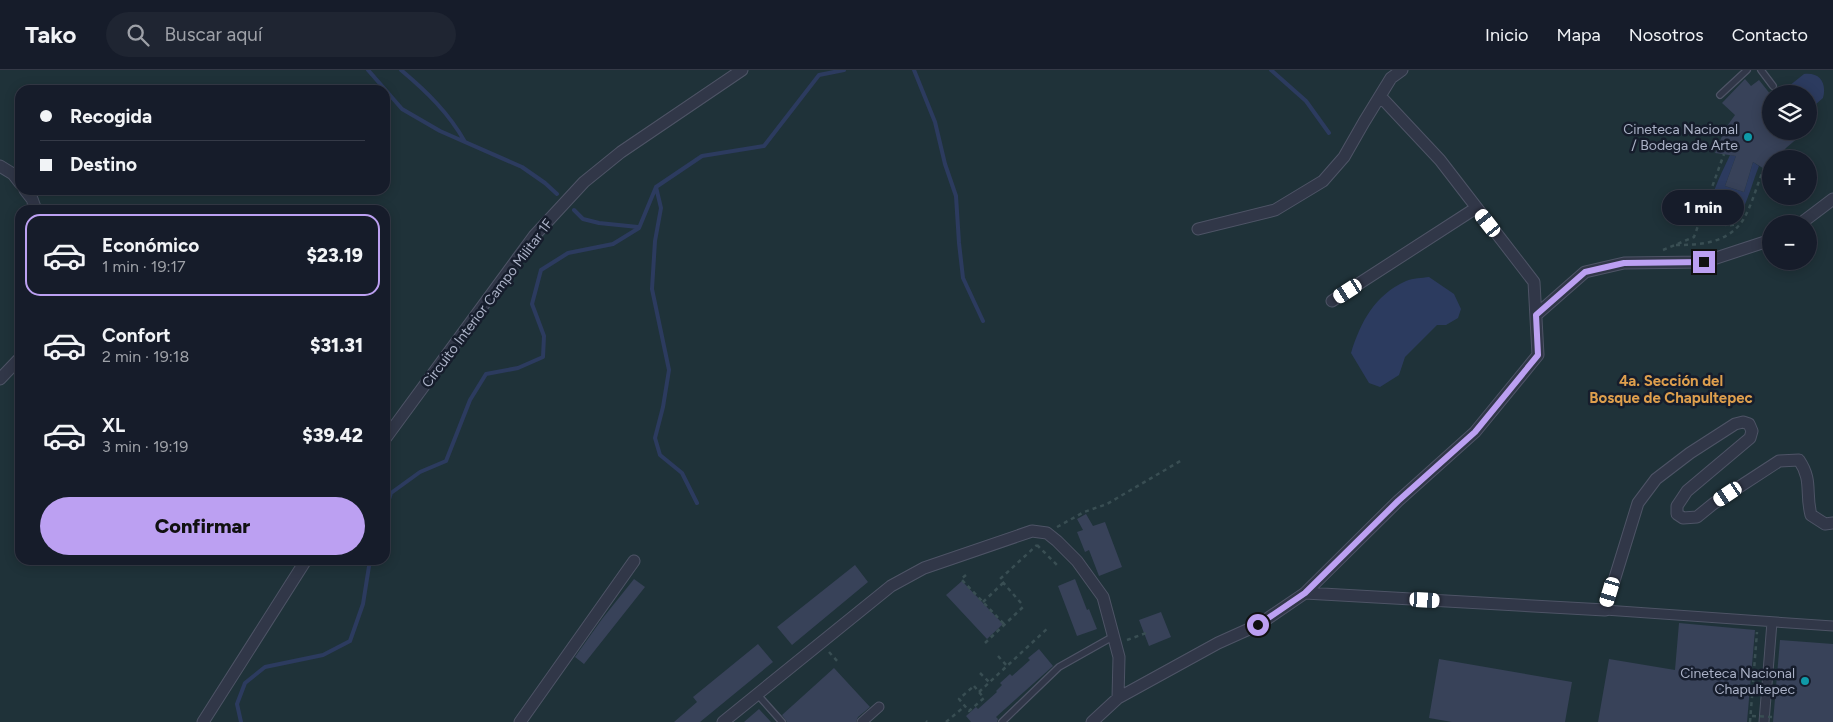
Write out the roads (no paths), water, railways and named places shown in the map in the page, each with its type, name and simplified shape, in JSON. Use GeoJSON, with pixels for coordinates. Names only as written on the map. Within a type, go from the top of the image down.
{"type":"FeatureCollection","features":[{"type":"Feature","properties":{"kind":"street","name":"Circuito Interior Campo Militar 1F"},"geometry":{"type":"LineString","coordinates":[[390,432],[534,236],[584,182],[621,152],[742,70]]}},
{"type":"Feature","properties":{"kind":"street"},"geometry":{"type":"LineString","coordinates":[[1198,229],[1275,210],[1323,182],[1344,157],[1392,78],[1402,70]]}},
{"type":"Feature","properties":{"kind":"street"},"geometry":{"type":"LineString","coordinates":[[1092,722],[1118,698],[1218,643],[1258,625],[1305,593],[1398,501],[1475,432],[1538,355],[1534,282],[1440,160],[1380,96]]}},
{"type":"Feature","properties":{"kind":"street"},"geometry":{"type":"LineString","coordinates":[[0,166],[15,177]]}},
{"type":"Feature","properties":{"kind":"street"},"geometry":{"type":"LineString","coordinates":[[1812,215],[1833,199]]}},
{"type":"Feature","properties":{"kind":"street"},"geometry":{"type":"LineString","coordinates":[[1332,302],[1476,208]]}},
{"type":"Feature","properties":{"kind":"street"},"geometry":{"type":"LineString","coordinates":[[1536,315],[1585,272],[1624,263],[1704,262],[1762,243]]}},
{"type":"Feature","properties":{"kind":"street"},"geometry":{"type":"LineString","coordinates":[[0,379],[15,363]]}},
{"type":"Feature","properties":{"kind":"street"},"geometry":{"type":"LineString","coordinates":[[1605,610],[1638,503],[1656,479],[1690,453],[1734,424],[1743,422],[1749,424],[1752,431],[1750,438],[1687,491],[1677,506],[1677,514],[1684,518],[1697,517],[1779,461],[1798,460],[1806,470],[1809,487],[1808,504],[1811,515],[1825,524],[1833,523]]}},
{"type":"Feature","properties":{"kind":"street"},"geometry":{"type":"LineString","coordinates":[[723,722],[891,586],[924,568],[1032,531],[1047,533],[1077,561],[1103,597],[1119,658],[1118,698]]}},
{"type":"Feature","properties":{"kind":"street"},"geometry":{"type":"LineString","coordinates":[[520,722],[634,561]]}},
{"type":"Feature","properties":{"kind":"street"},"geometry":{"type":"LineString","coordinates":[[204,722],[303,565]]}},
{"type":"Feature","properties":{"kind":"street"},"geometry":{"type":"LineString","coordinates":[[1305,593],[1605,610],[1833,626]]}},
{"type":"Feature","properties":{"kind":"street"},"geometry":{"type":"LineString","coordinates":[[1764,722],[1772,622]]}},
{"type":"Feature","properties":{"kind":"street"},"geometry":{"type":"LineString","coordinates":[[862,722],[879,707]]}},
{"type":"Feature","properties":{"kind":"lane"},"geometry":{"type":"LineString","coordinates":[[1720,95],[1747,70]]}},
{"type":"Feature","properties":{"kind":"lane"},"geometry":{"type":"LineString","coordinates":[[1761,70],[1772,85]]}},
{"type":"Feature","properties":{"kind":"lane"},"geometry":{"type":"LineString","coordinates":[[1002,722],[1059,667],[1114,636]]}},
{"type":"Feature","properties":{"kind":"lane"},"geometry":{"type":"LineString","coordinates":[[757,694],[782,722]]}},
{"type":"Feature","properties":{"kind":"water"},"geometry":{"type":"Polygon","coordinates":[[[1804,74],[1814,75],[1823,83],[1823,98],[1817,103],[1817,85],[1790,85],[1804,74]]]}},
{"type":"Feature","properties":{"kind":"water"},"geometry":{"type":"Polygon","coordinates":[[[1730,155],[1736,156],[1725,186],[1744,192],[1753,162],[1759,166],[1742,212],[1735,220],[1726,222],[1714,215],[1711,201],[1730,155]]]}},
{"type":"Feature","properties":{"kind":"water"},"geometry":{"type":"Polygon","coordinates":[[[1429,277],[1454,294],[1461,309],[1458,318],[1446,325],[1437,325],[1405,357],[1399,375],[1380,387],[1369,383],[1351,353],[1359,330],[1378,301],[1395,287],[1409,280],[1429,277]]]}},
{"type":"Feature","properties":{"kind":"waterway"},"geometry":{"type":"LineString","coordinates":[[368,70],[381,85]]}},
{"type":"Feature","properties":{"kind":"waterway"},"geometry":{"type":"LineString","coordinates":[[401,70],[436,103],[452,121],[465,142]]}},
{"type":"Feature","properties":{"kind":"waterway"},"geometry":{"type":"LineString","coordinates":[[390,496],[391,493],[420,472],[446,461],[470,400],[486,374],[518,368],[543,357],[544,336],[532,304],[541,270],[568,253],[613,244],[639,228],[656,187],[702,156],[764,146],[819,75],[844,70]]}},
{"type":"Feature","properties":{"kind":"waterway"},"geometry":{"type":"LineString","coordinates":[[914,70],[935,122],[945,164],[956,196],[963,278],[983,321]]}},
{"type":"Feature","properties":{"kind":"waterway"},"geometry":{"type":"LineString","coordinates":[[1271,70],[1306,101],[1329,133]]}},
{"type":"Feature","properties":{"kind":"waterway"},"geometry":{"type":"LineString","coordinates":[[390,95],[402,109],[440,131],[522,167],[557,194]]}},
{"type":"Feature","properties":{"kind":"waterway"},"geometry":{"type":"LineString","coordinates":[[656,187],[661,208],[655,241],[652,289],[669,370],[663,407],[655,438],[660,455],[682,473],[697,503]]}},
{"type":"Feature","properties":{"kind":"waterway"},"geometry":{"type":"LineString","coordinates":[[574,210],[583,219],[599,223],[638,227]]}},
{"type":"Feature","properties":{"kind":"waterway"},"geometry":{"type":"LineString","coordinates":[[241,722],[237,704],[245,683],[265,667],[323,655],[350,641],[363,604],[369,565]]}},
{"type":"Feature","properties":{"kind":"place","name":"Cineteca Nacional / Bodega de Arte"},"geometry":{"type":"Point","coordinates":[1748,137]}},
{"type":"Feature","properties":{"kind":"place","name":"Cineteca Nacional Chapultepec"},"geometry":{"type":"Point","coordinates":[1805,681]}},
{"type":"Feature","properties":{"kind":"district","name":"4a. Sección del Bosque de Chapultepec"},"geometry":{"type":"Point","coordinates":[1671,390]}}]}
